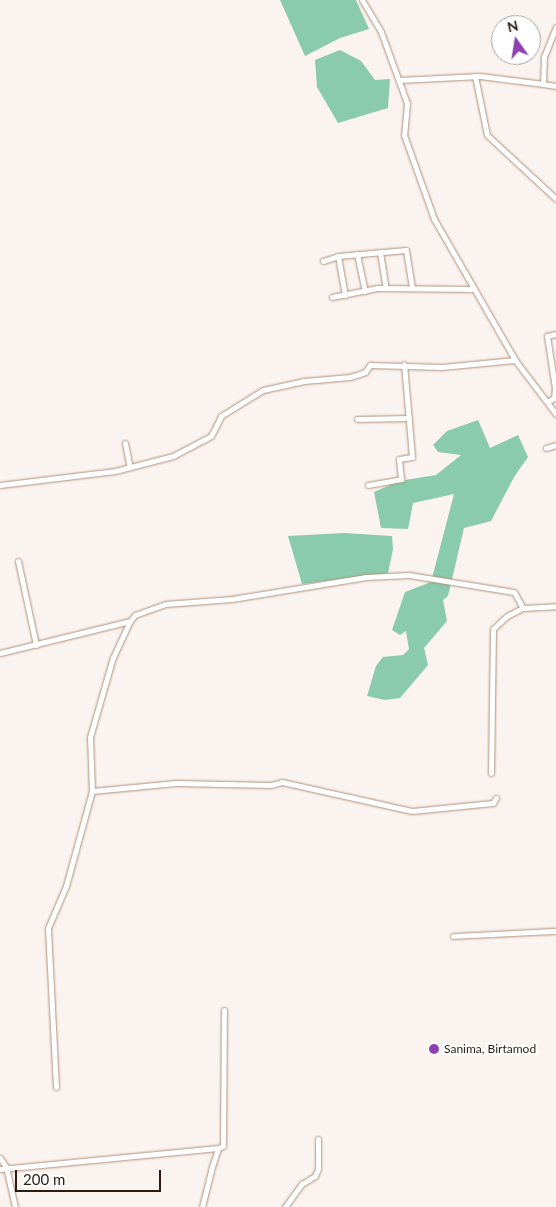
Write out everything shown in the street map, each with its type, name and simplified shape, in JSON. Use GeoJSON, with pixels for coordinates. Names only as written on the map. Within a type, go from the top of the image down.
{"type":"FeatureCollection","features":[{"type":"Feature","properties":{"kind":"street"},"geometry":{"type":"LineString","coordinates":[[362,0],[381,32],[407,103],[404,135],[434,219],[515,360],[549,401],[556,414]]}},
{"type":"Feature","properties":{"kind":"street"},"geometry":{"type":"LineString","coordinates":[[543,84],[544,56],[556,27]]}},
{"type":"Feature","properties":{"kind":"street"},"geometry":{"type":"LineString","coordinates":[[399,80],[475,76],[556,86]]}},
{"type":"Feature","properties":{"kind":"street"},"geometry":{"type":"LineString","coordinates":[[475,76],[486,135],[556,199]]}},
{"type":"Feature","properties":{"kind":"street"},"geometry":{"type":"LineString","coordinates":[[323,261],[338,256],[406,250],[412,288]]}},
{"type":"Feature","properties":{"kind":"street"},"geometry":{"type":"LineString","coordinates":[[380,252],[386,288]]}},
{"type":"Feature","properties":{"kind":"street"},"geometry":{"type":"LineString","coordinates":[[357,254],[365,291]]}},
{"type":"Feature","properties":{"kind":"street"},"geometry":{"type":"LineString","coordinates":[[338,256],[345,295]]}},
{"type":"Feature","properties":{"kind":"street"},"geometry":{"type":"LineString","coordinates":[[332,298],[386,288],[473,289]]}},
{"type":"Feature","properties":{"kind":"street"},"geometry":{"type":"LineString","coordinates":[[549,401],[554,398],[555,377],[554,358],[547,336],[556,334]]}},
{"type":"Feature","properties":{"kind":"street"},"geometry":{"type":"LineString","coordinates":[[0,485],[130,468],[173,456],[197,445],[215,431],[221,416],[263,390],[304,381],[350,377],[365,372],[370,365],[404,364],[442,367],[515,360]]}},
{"type":"Feature","properties":{"kind":"street"},"geometry":{"type":"LineString","coordinates":[[368,485],[401,479],[399,459],[412,457],[404,364]]}},
{"type":"Feature","properties":{"kind":"street"},"geometry":{"type":"LineString","coordinates":[[358,419],[409,418]]}},
{"type":"Feature","properties":{"kind":"street"},"geometry":{"type":"LineString","coordinates":[[125,443],[130,468]]}},
{"type":"Feature","properties":{"kind":"street"},"geometry":{"type":"LineString","coordinates":[[546,448],[556,445]]}},
{"type":"Feature","properties":{"kind":"street"},"geometry":{"type":"LineString","coordinates":[[18,561],[36,645]]}},
{"type":"Feature","properties":{"kind":"street"},"geometry":{"type":"LineString","coordinates":[[56,1087],[48,928],[66,886],[92,791],[90,737],[113,657],[130,621],[135,615],[165,604],[232,599],[328,582],[387,575],[409,575],[514,592],[523,608]]}},
{"type":"Feature","properties":{"kind":"street"},"geometry":{"type":"LineString","coordinates":[[491,773],[493,629],[507,616],[523,608],[556,606]]}},
{"type":"Feature","properties":{"kind":"street"},"geometry":{"type":"LineString","coordinates":[[0,653],[130,621]]}},
{"type":"Feature","properties":{"kind":"street"},"geometry":{"type":"LineString","coordinates":[[92,791],[176,783],[271,784],[282,782],[412,811],[493,803],[496,798]]}},
{"type":"Feature","properties":{"kind":"street"},"geometry":{"type":"LineString","coordinates":[[453,936],[556,931]]}},
{"type":"Feature","properties":{"kind":"street"},"geometry":{"type":"LineString","coordinates":[[0,1169],[6,1167],[165,1156],[223,1146],[221,1092],[226,1083],[224,1010]]}},
{"type":"Feature","properties":{"kind":"street"},"geometry":{"type":"LineString","coordinates":[[284,1207],[302,1184],[315,1176],[318,1169],[318,1139]]}},
{"type":"Feature","properties":{"kind":"street"},"geometry":{"type":"LineString","coordinates":[[202,1207],[218,1148]]}},
{"type":"Feature","properties":{"kind":"street"},"geometry":{"type":"LineString","coordinates":[[0,1158],[6,1167],[15,1207]]}},
{"type":"Feature","properties":{"kind":"green space"},"geometry":{"type":"Polygon","coordinates":[[[280,0],[356,0],[369,29],[340,38],[305,56],[280,0]]]}},
{"type":"Feature","properties":{"kind":"green space"},"geometry":{"type":"Polygon","coordinates":[[[340,50],[361,61],[375,80],[390,79],[388,108],[338,123],[317,87],[315,60],[340,50]]]}},
{"type":"Feature","properties":{"kind":"green space"},"geometry":{"type":"Polygon","coordinates":[[[478,420],[490,448],[518,435],[528,457],[514,477],[491,521],[464,528],[448,596],[443,600],[447,621],[424,648],[428,665],[400,698],[385,700],[367,696],[376,666],[383,657],[403,655],[409,649],[406,631],[400,635],[392,630],[405,592],[431,582],[454,494],[413,503],[408,529],[381,528],[374,492],[399,481],[436,475],[461,455],[438,452],[433,445],[447,431],[478,420]]]}},
{"type":"Feature","properties":{"kind":"green space"},"geometry":{"type":"Polygon","coordinates":[[[344,533],[392,536],[393,549],[388,573],[302,584],[288,536],[344,533]]]}},
{"type":"Feature","properties":{"kind":"place","name":"Sanima, Birtamod"},"geometry":{"type":"Point","coordinates":[434,1049]}}]}
